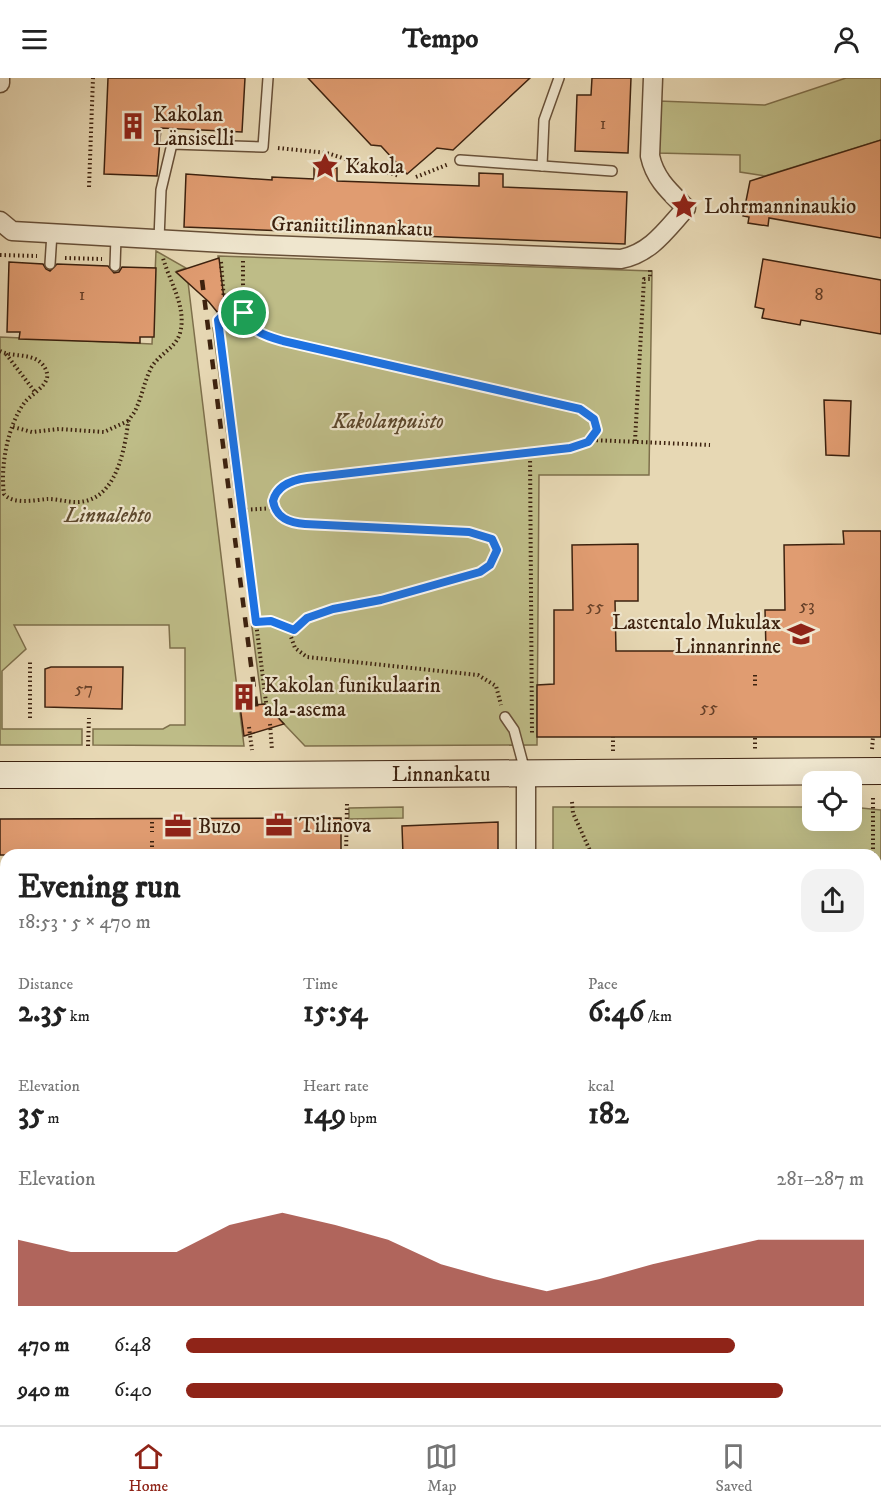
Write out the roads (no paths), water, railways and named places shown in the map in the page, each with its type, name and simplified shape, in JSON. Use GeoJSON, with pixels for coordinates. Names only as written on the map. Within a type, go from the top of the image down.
{"type":"FeatureCollection","features":[{"type":"Feature","properties":{"kind":"street"},"geometry":{"type":"LineString","coordinates":[[0,78],[0,83]]}},
{"type":"Feature","properties":{"kind":"street","name":"Graniittilinnankatu"},"geometry":{"type":"LineString","coordinates":[[0,221],[12,231],[116,237],[621,260],[635,257],[647,250],[686,208],[658,179],[652,167],[650,156],[653,78]]}},
{"type":"Feature","properties":{"kind":"street","name":"Linnankatu"},"geometry":{"type":"LineString","coordinates":[[0,775],[526,773],[877,761]]}},
{"type":"Feature","properties":{"kind":"street"},"geometry":{"type":"LineString","coordinates":[[526,773],[526,849]]}},
{"type":"Feature","properties":{"kind":"lane"},"geometry":{"type":"LineString","coordinates":[[159,239],[162,190],[172,144],[263,147],[268,78]]}},
{"type":"Feature","properties":{"kind":"lane"},"geometry":{"type":"LineString","coordinates":[[542,166],[544,120],[559,78]]}},
{"type":"Feature","properties":{"kind":"lane"},"geometry":{"type":"LineString","coordinates":[[460,160],[612,171]]}},
{"type":"Feature","properties":{"kind":"lane"},"geometry":{"type":"LineString","coordinates":[[50,264],[52,233]]}},
{"type":"Feature","properties":{"kind":"lane"},"geometry":{"type":"LineString","coordinates":[[115,266],[116,237]]}},
{"type":"Feature","properties":{"kind":"lane"},"geometry":{"type":"LineString","coordinates":[[505,717],[514,730],[526,773]]}},
{"type":"Feature","properties":{"kind":"railway"},"geometry":{"type":"LineString","coordinates":[[202,280],[257,712]]}},
{"type":"Feature","properties":{"kind":"place","name":"Kakolan Länsiselli"},"geometry":{"type":"Point","coordinates":[133,126]}},
{"type":"Feature","properties":{"kind":"place","name":"Kakola"},"geometry":{"type":"Point","coordinates":[325,166]}},
{"type":"Feature","properties":{"kind":"place","name":"Lohrmanninaukio"},"geometry":{"type":"Point","coordinates":[684,206]}},
{"type":"Feature","properties":{"kind":"place","name":"Lastentalo Mukulax Linnanrinne"},"geometry":{"type":"Point","coordinates":[801,634]}},
{"type":"Feature","properties":{"kind":"place","name":"Kakolan funikulaarin ala-asema"},"geometry":{"type":"Point","coordinates":[244,697]}},
{"type":"Feature","properties":{"kind":"place","name":"Tilinova"},"geometry":{"type":"Point","coordinates":[279,825]}},
{"type":"Feature","properties":{"kind":"place","name":"Buzo"},"geometry":{"type":"Point","coordinates":[178,826]}},
{"type":"Feature","properties":{"kind":"park label","name":"Kakolanpuisto"},"geometry":{"type":"Point","coordinates":[388,421]}},
{"type":"Feature","properties":{"kind":"park label","name":"Linnalehto"},"geometry":{"type":"Point","coordinates":[108,515]}}]}
